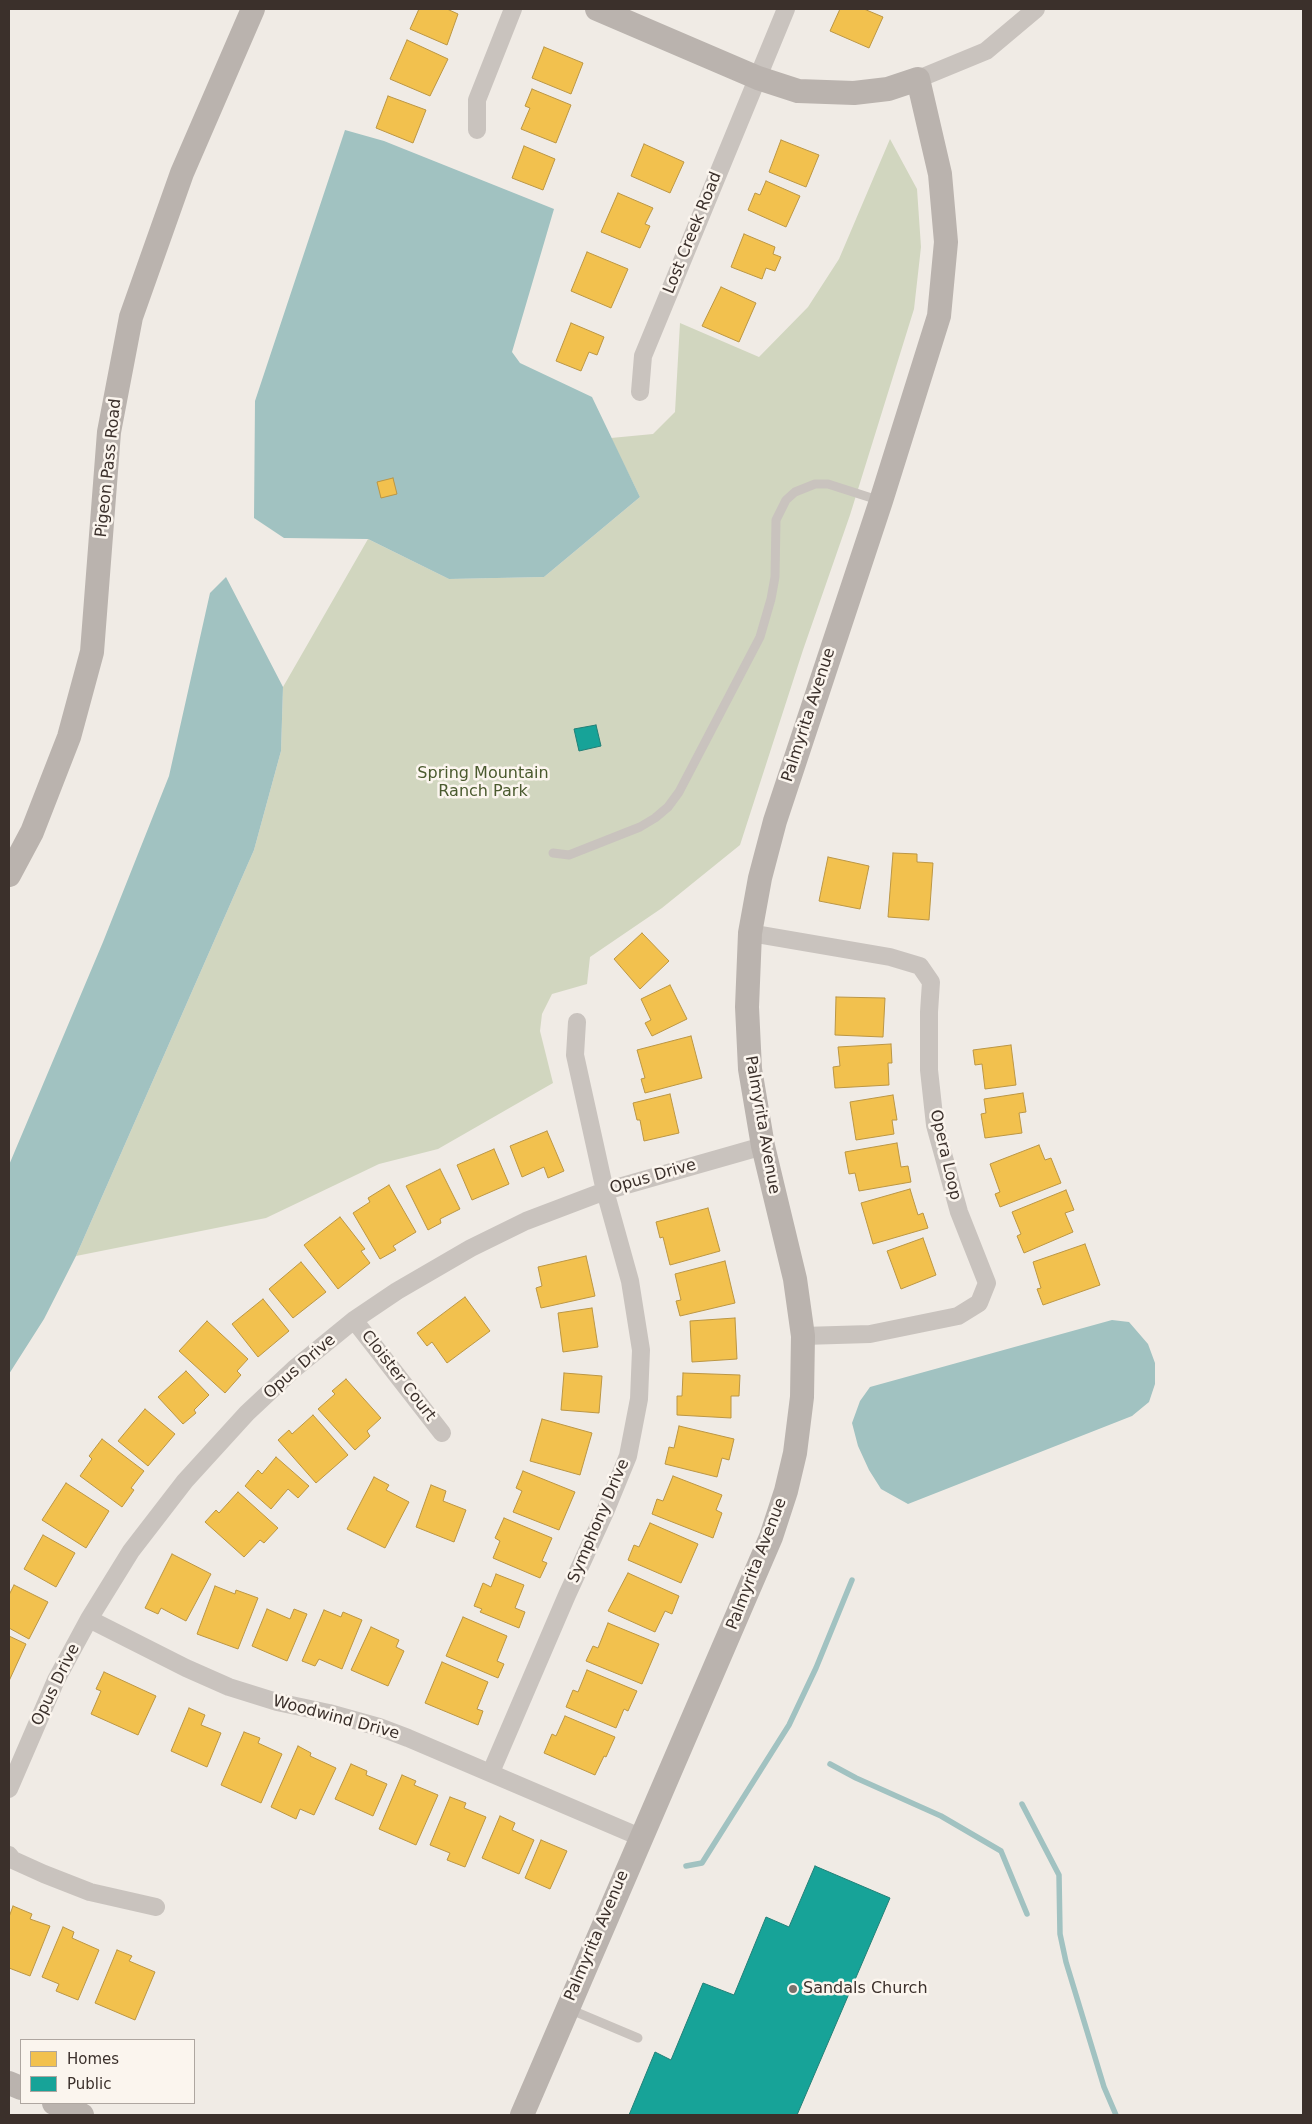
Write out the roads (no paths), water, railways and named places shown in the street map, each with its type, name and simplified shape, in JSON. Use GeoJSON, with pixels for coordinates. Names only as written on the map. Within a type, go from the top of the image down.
{"type":"FeatureCollection","features":[{"type":"Feature","properties":{"kind":"street","name":"Pigeon Pass Road"},"geometry":{"type":"LineString","coordinates":[[9,875],[32,832],[69,737],[92,652],[109,432],[131,317],[182,173],[253,9]]}},
{"type":"Feature","properties":{"kind":"street"},"geometry":{"type":"LineString","coordinates":[[476,130],[477,100],[513,9]]}},
{"type":"Feature","properties":{"kind":"street"},"geometry":{"type":"LineString","coordinates":[[597,9],[758,78],[798,90],[854,93],[888,88],[918,79],[986,52],[1036,9]]}},
{"type":"Feature","properties":{"kind":"street","name":"Lost Creek Road"},"geometry":{"type":"LineString","coordinates":[[640,392],[643,356],[786,9]]}},
{"type":"Feature","properties":{"kind":"street","name":"Palmyrita Avenue"},"geometry":{"type":"LineString","coordinates":[[522,2115],[640,1837],[771,1537],[786,1491],[794,1453],[802,1397],[803,1336],[795,1279],[763,1146],[750,1069],[747,987],[750,933],[760,878],[774,821],[881,501],[938,316],[946,242],[940,174],[918,79]]}},
{"type":"Feature","properties":{"kind":"street","name":"Opera Loop"},"geometry":{"type":"LineString","coordinates":[[750,933],[890,957],[920,966],[931,982],[929,1070],[935,1125],[959,1212],[987,1283],[979,1303],[958,1316],[870,1334],[803,1336]]}},
{"type":"Feature","properties":{"kind":"street","name":"Symphony Drive"},"geometry":{"type":"LineString","coordinates":[[491,1772],[628,1456],[639,1399],[640,1350],[630,1281],[605,1191],[575,1055],[577,1022]]}},
{"type":"Feature","properties":{"kind":"street","name":"Opus Drive"},"geometry":{"type":"LineString","coordinates":[[9,1789],[56,1680],[89,1619],[131,1551],[185,1481],[247,1413],[294,1369],[354,1320],[397,1291],[471,1248],[526,1221],[605,1191],[763,1146]]}},
{"type":"Feature","properties":{"kind":"street","name":"Cloister Court"},"geometry":{"type":"LineString","coordinates":[[354,1320],[442,1433]]}},
{"type":"Feature","properties":{"kind":"street","name":"Woodwind Drive"},"geometry":{"type":"LineString","coordinates":[[89,1619],[186,1668],[230,1687],[277,1702],[329,1713],[379,1727],[491,1772],[640,1837]]}},
{"type":"Feature","properties":{"kind":"street"},"geometry":{"type":"LineString","coordinates":[[9,1855],[13,1860],[90,1892],[156,1907]]}},
{"type":"Feature","properties":{"kind":"street"},"geometry":{"type":"LineString","coordinates":[[56,2104],[82,2115]]}},
{"type":"Feature","properties":{"kind":"lane"},"geometry":{"type":"LineString","coordinates":[[552,853],[570,855],[640,827],[668,807],[679,792],[760,637],[775,577],[776,520],[786,500],[795,492],[815,484],[828,484],[881,501]]}},
{"type":"Feature","properties":{"kind":"lane"},"geometry":{"type":"LineString","coordinates":[[567,2008],[638,2038]]}},
{"type":"Feature","properties":{"kind":"water"},"geometry":{"type":"Polygon","coordinates":[[[345,130],[384,141],[554,209],[512,352],[520,363],[592,397],[640,497],[544,577],[449,579],[368,539],[284,538],[254,518],[255,401],[345,130]]]}},
{"type":"Feature","properties":{"kind":"water"},"geometry":{"type":"Polygon","coordinates":[[[226,577],[283,687],[281,751],[254,850],[76,1256],[44,1319],[9,1374],[9,1165],[103,942],[169,776],[210,593],[226,577]]]}},
{"type":"Feature","properties":{"kind":"water"},"geometry":{"type":"Polygon","coordinates":[[[1112,1320],[1129,1322],[1148,1344],[1155,1363],[1155,1384],[1149,1402],[1132,1416],[908,1504],[881,1489],[869,1470],[858,1446],[852,1423],[860,1401],[870,1387],[1112,1320]]]}},
{"type":"Feature","properties":{"kind":"waterway"},"geometry":{"type":"LineString","coordinates":[[686,1866],[702,1863],[789,1725],[816,1668],[852,1580]]}},
{"type":"Feature","properties":{"kind":"waterway"},"geometry":{"type":"LineString","coordinates":[[830,1764],[856,1778],[941,1816],[1001,1851],[1027,1914]]}},
{"type":"Feature","properties":{"kind":"waterway"},"geometry":{"type":"LineString","coordinates":[[1022,1804],[1059,1875],[1060,1934],[1066,1962],[1104,2087],[1116,2115]]}},
{"type":"Feature","properties":{"kind":"place","name":"Sandals Church"},"geometry":{"type":"Point","coordinates":[793,1989]}},
{"type":"Feature","properties":{"kind":"park label","name":"Spring Mountain Ranch Park"},"geometry":{"type":"Point","coordinates":[483,783]}}]}
